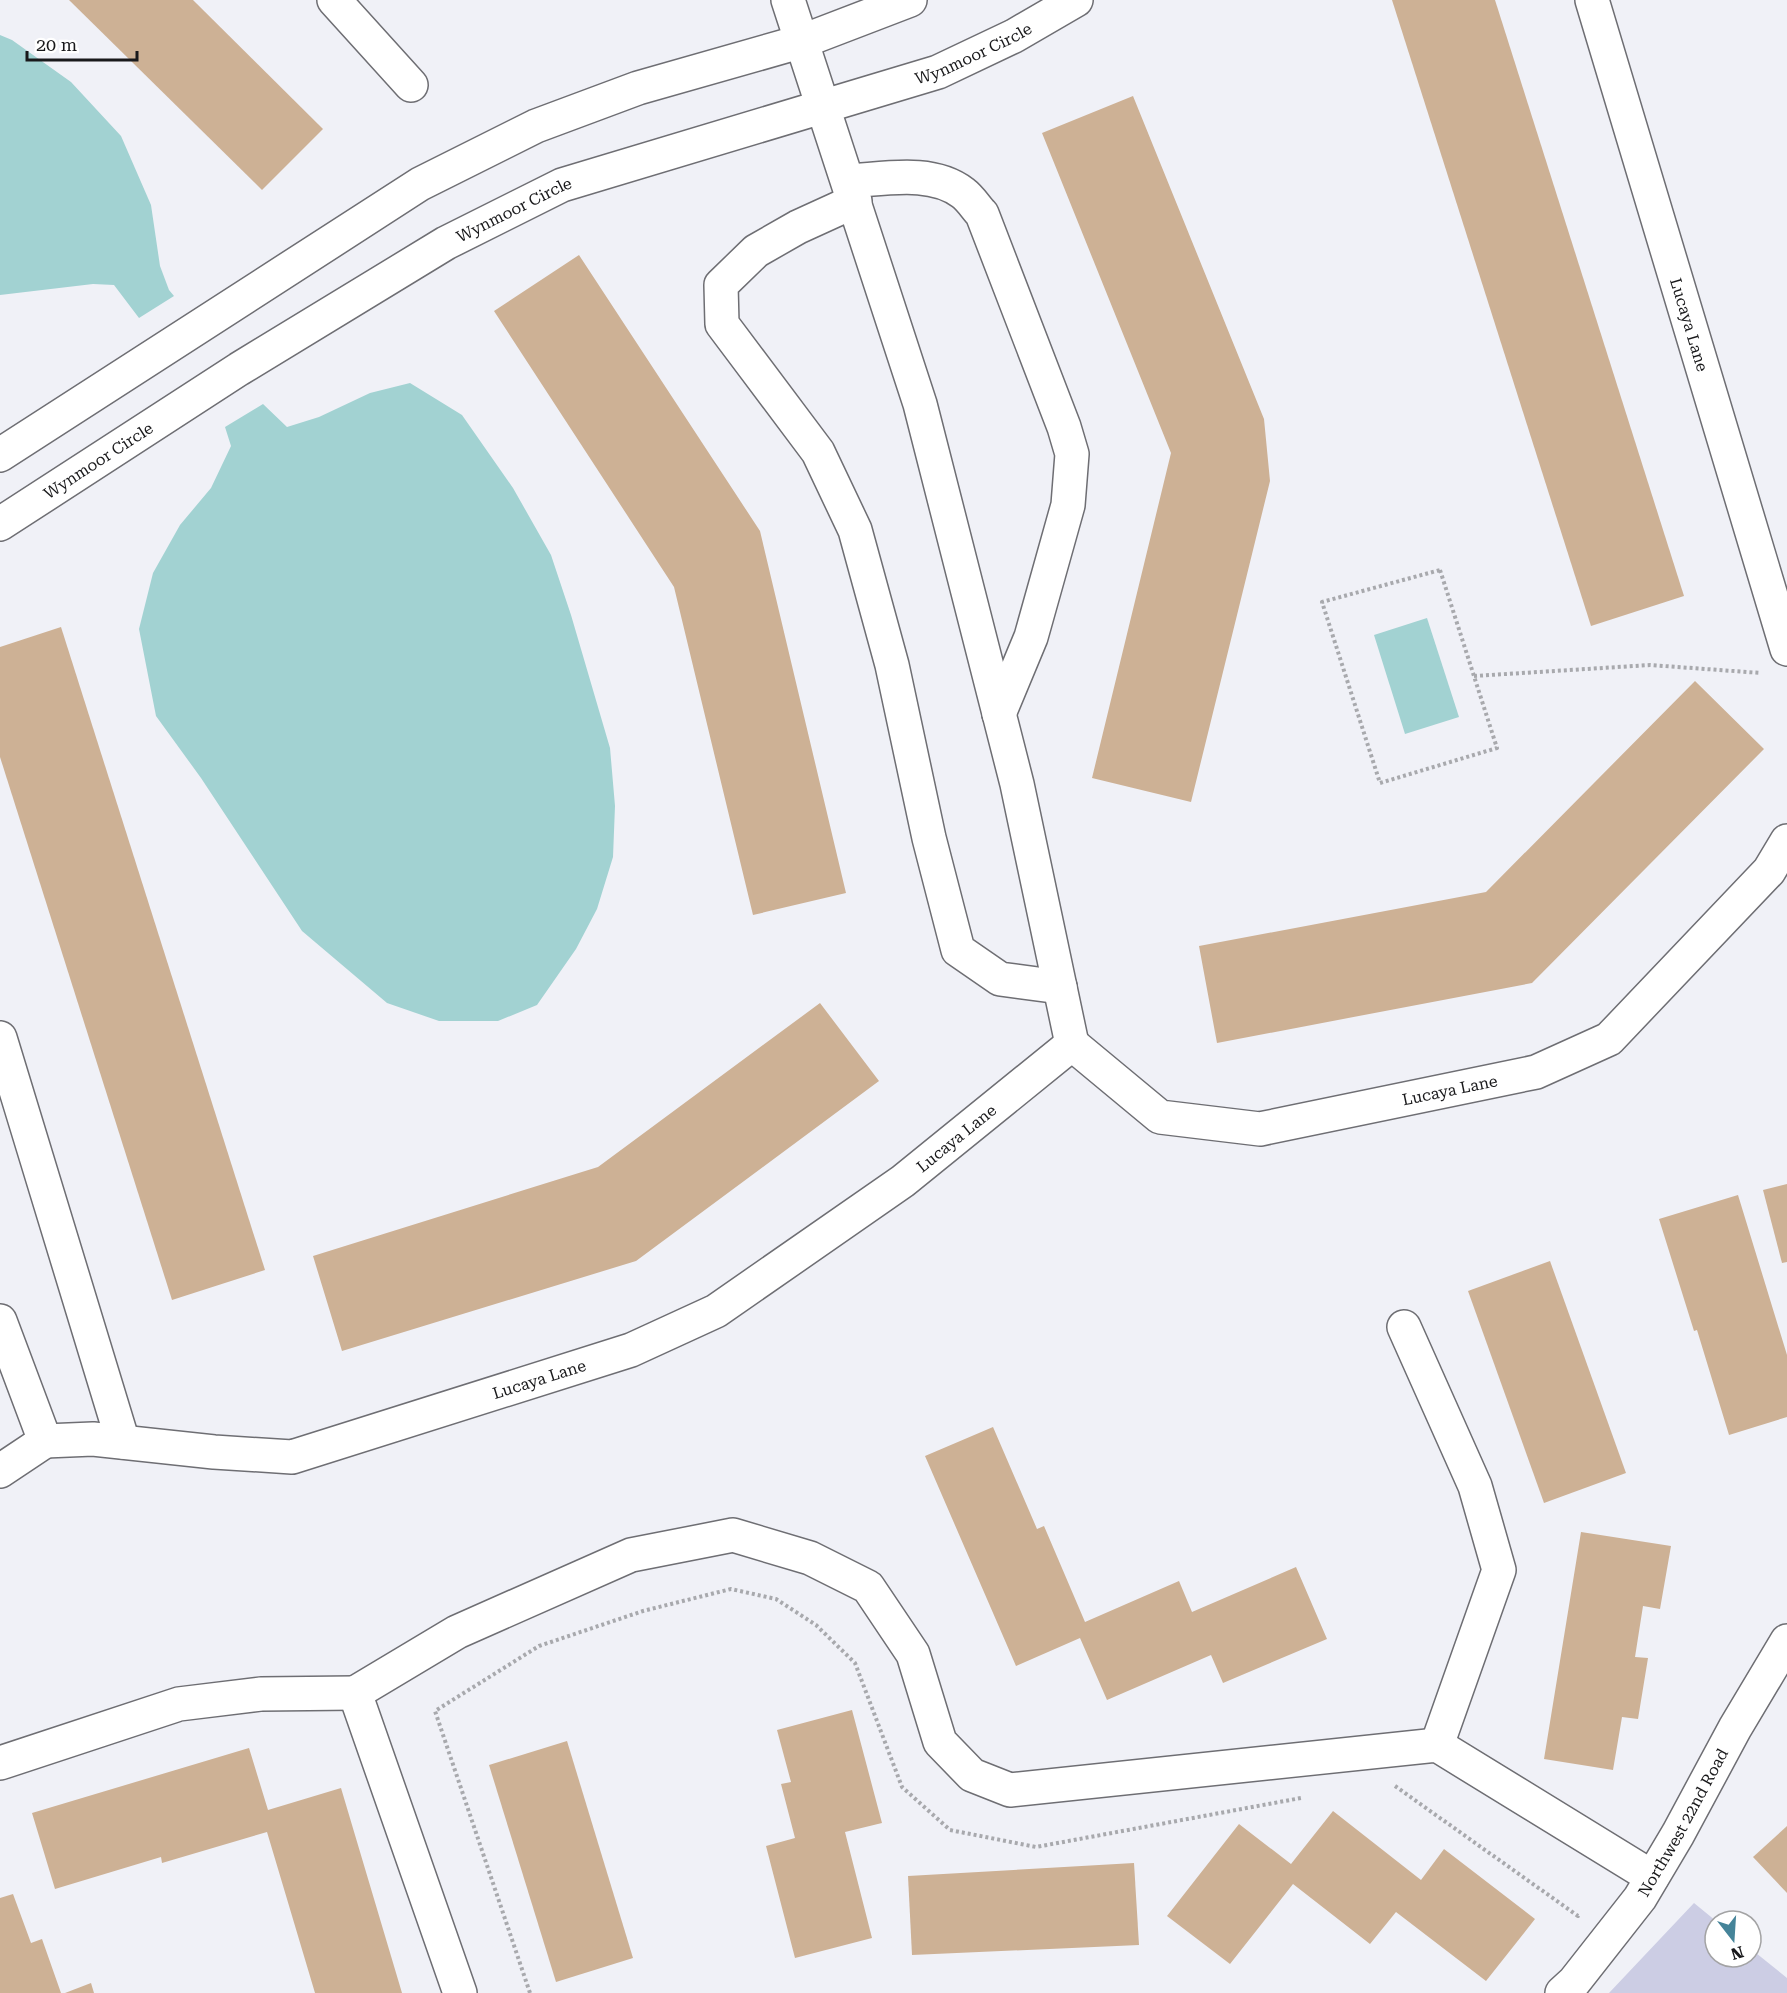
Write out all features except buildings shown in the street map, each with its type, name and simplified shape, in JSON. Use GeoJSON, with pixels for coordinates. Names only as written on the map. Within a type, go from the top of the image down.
{"type":"FeatureCollection","features":[{"type":"Feature","properties":{"kind":"street"},"geometry":{"type":"LineString","coordinates":[[334,0],[411,85]]}},
{"type":"Feature","properties":{"kind":"street"},"geometry":{"type":"LineString","coordinates":[[788,0],[920,404],[1017,784],[1072,1044]]}},
{"type":"Feature","properties":{"kind":"street"},"geometry":{"type":"LineString","coordinates":[[0,455],[420,184],[537,126],[638,88],[803,41],[910,0]]}},
{"type":"Feature","properties":{"kind":"street","name":"Wynmoor Circle"},"geometry":{"type":"LineString","coordinates":[[0,524],[239,369],[446,243],[562,185],[938,72],[1014,36],[1076,0]]}},
{"type":"Feature","properties":{"kind":"street","name":"Lucaya Lane"},"geometry":{"type":"LineString","coordinates":[[1592,0],[1787,649]]}},
{"type":"Feature","properties":{"kind":"street"},"geometry":{"type":"LineString","coordinates":[[999,714],[1030,637],[1068,505],[1072,454],[1061,417],[982,214],[963,193],[935,180],[906,178],[852,191],[798,227],[756,251],[721,285],[722,324],[818,453],[855,530],[892,665],[929,838],[958,950],[1000,979],[1060,987]]}},
{"type":"Feature","properties":{"kind":"street","name":"Lucaya Lane"},"geometry":{"type":"LineString","coordinates":[[45,1442],[93,1439],[214,1452],[292,1457],[631,1350],[716,1311],[875,1201],[903,1181],[1072,1044],[1160,1117],[1260,1130],[1536,1072],[1609,1039],[1769,871],[1787,841]]}},
{"type":"Feature","properties":{"kind":"street"},"geometry":{"type":"LineString","coordinates":[[0,1038],[123,1442]]}},
{"type":"Feature","properties":{"kind":"street"},"geometry":{"type":"LineString","coordinates":[[0,1321],[11,1385],[45,1442],[0,1471]]}},
{"type":"Feature","properties":{"kind":"street"},"geometry":{"type":"LineString","coordinates":[[1404,1327],[1475,1486],[1499,1570],[1437,1745]]}},
{"type":"Feature","properties":{"kind":"street"},"geometry":{"type":"LineString","coordinates":[[0,1763],[179,1704],[261,1694],[355,1693],[457,1632],[631,1555],[733,1535],[810,1558],[868,1587],[913,1654],[940,1742],[972,1775],[1010,1790],[1437,1745],[1652,1877]]}},
{"type":"Feature","properties":{"kind":"street","name":"Northwest 22nd Road"},"geometry":{"type":"LineString","coordinates":[[1562,1993],[1574,1982],[1640,1898],[1678,1834],[1735,1728],[1787,1641]]}},
{"type":"Feature","properties":{"kind":"street"},"geometry":{"type":"LineString","coordinates":[[355,1693],[460,1993]]}},
{"type":"Feature","properties":{"kind":"path"},"geometry":{"type":"LineString","coordinates":[[1440,570],[1474,676],[1497,748],[1380,783],[1322,602],[1440,570]]}},
{"type":"Feature","properties":{"kind":"path"},"geometry":{"type":"LineString","coordinates":[[1474,676],[1650,665],[1764,673]]}},
{"type":"Feature","properties":{"kind":"path"},"geometry":{"type":"LineString","coordinates":[[530,1993],[435,1711],[539,1646],[665,1606],[731,1589],[776,1599],[816,1625],[855,1663],[902,1787],[950,1830],[1036,1847],[1308,1796]]}},
{"type":"Feature","properties":{"kind":"path"},"geometry":{"type":"LineString","coordinates":[[1389,1782],[1578,1916],[1582,1911]]}},
{"type":"Feature","properties":{"kind":"shaded area"},"geometry":{"type":"Polygon","coordinates":[[[0,35],[12,40],[71,82],[121,136],[151,205],[160,266],[169,290],[174,296],[139,318],[114,285],[93,284],[0,295],[0,35]]]}},
{"type":"Feature","properties":{"kind":"shaded area"},"geometry":{"type":"Polygon","coordinates":[[[410,383],[462,415],[513,488],[551,555],[610,748],[615,806],[613,857],[597,909],[576,949],[537,1005],[498,1021],[439,1021],[387,1003],[302,931],[201,778],[156,716],[139,629],[153,573],[180,525],[211,488],[231,446],[225,427],[263,404],[287,427],[319,417],[370,393],[410,383]]]}},
{"type":"Feature","properties":{"kind":"shaded area"},"geometry":{"type":"Polygon","coordinates":[[[1427,618],[1459,717],[1405,734],[1374,635],[1427,618]]]}},
{"type":"Feature","properties":{"kind":"shaded area"},"geometry":{"type":"Polygon","coordinates":[[[1694,1903],[1703,1910],[1703,1969],[1763,1969],[1763,1959],[1787,1978],[1787,1993],[1609,1993],[1694,1903]]]}}]}
